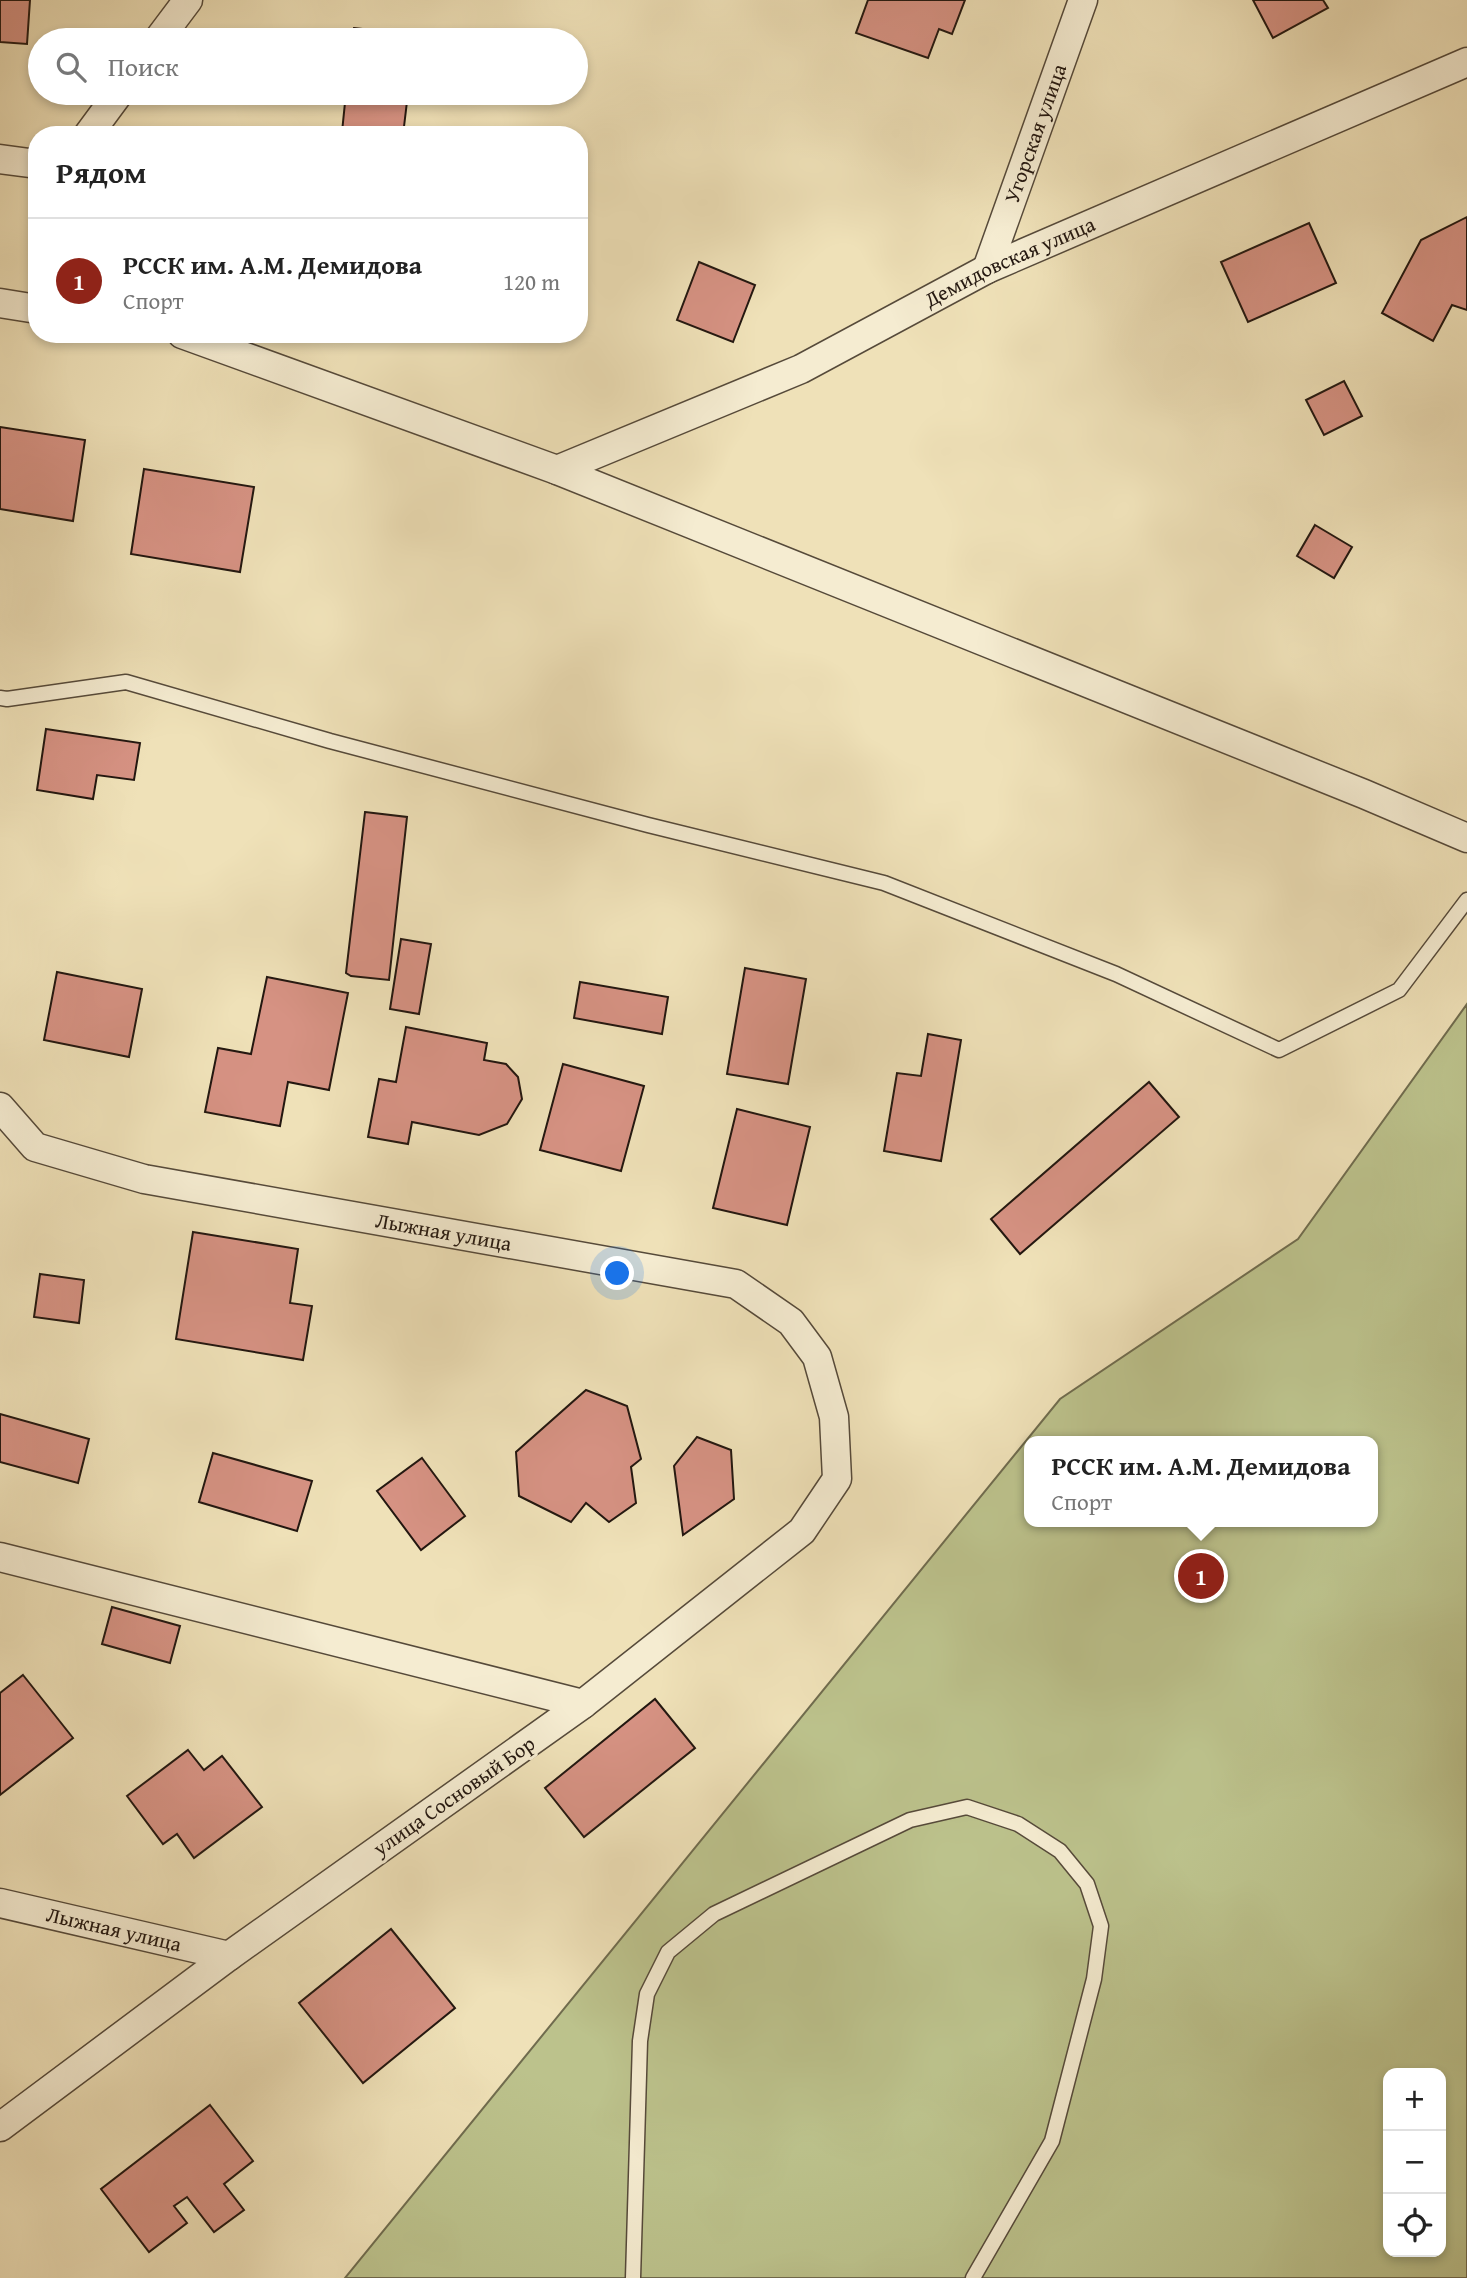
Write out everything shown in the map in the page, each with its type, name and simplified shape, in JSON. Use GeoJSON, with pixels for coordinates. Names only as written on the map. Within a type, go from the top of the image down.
{"type":"FeatureCollection","features":[{"type":"Feature","properties":{"kind":"street"},"geometry":{"type":"LineString","coordinates":[[167,28],[188,0]]}},
{"type":"Feature","properties":{"kind":"street","name":"Угорская улица"},"geometry":{"type":"LineString","coordinates":[[987,269],[1083,0]]}},
{"type":"Feature","properties":{"kind":"street","name":"Демидовская улица"},"geometry":{"type":"LineString","coordinates":[[557,470],[801,369],[987,269],[1467,62]]}},
{"type":"Feature","properties":{"kind":"street"},"geometry":{"type":"LineString","coordinates":[[95,126],[110,105]]}},
{"type":"Feature","properties":{"kind":"street"},"geometry":{"type":"LineString","coordinates":[[0,159],[28,163]]}},
{"type":"Feature","properties":{"kind":"street"},"geometry":{"type":"LineString","coordinates":[[0,303],[28,308]]}},
{"type":"Feature","properties":{"kind":"street"},"geometry":{"type":"LineString","coordinates":[[208,343],[557,470],[1364,794],[1467,838]]}},
{"type":"Feature","properties":{"kind":"street","name":"Лыжная улица"},"geometry":{"type":"LineString","coordinates":[[0,1107],[35,1147],[144,1179],[736,1284],[791,1322],[817,1357],[834,1417]]}},
{"type":"Feature","properties":{"kind":"street","name":"улица Сосновый Бор"},"geometry":{"type":"LineString","coordinates":[[0,2127],[229,1956],[583,1704],[802,1531],[837,1479],[834,1417]]}},
{"type":"Feature","properties":{"kind":"street"},"geometry":{"type":"LineString","coordinates":[[0,1557],[583,1704]]}},
{"type":"Feature","properties":{"kind":"street","name":"Лыжная улица"},"geometry":{"type":"LineString","coordinates":[[0,1903],[229,1956]]}},
{"type":"Feature","properties":{"kind":"lane"},"geometry":{"type":"LineString","coordinates":[[0,698],[127,682],[330,741],[648,825],[884,883],[1115,974],[1279,1050],[1399,990],[1467,900]]}},
{"type":"Feature","properties":{"kind":"lane"},"geometry":{"type":"LineString","coordinates":[[633,2278],[640,2040],[647,1994],[668,1952],[714,1914],[911,1820],[967,1807],[1018,1824],[1060,1851],[1087,1884],[1101,1926],[1094,1979],[1052,2141],[973,2278]]}},
{"type":"Feature","properties":{"kind":"green space"},"geometry":{"type":"Polygon","coordinates":[[[1467,1004],[1467,2278],[345,2278],[1024,1443],[1024,1527],[1378,1527],[1378,1436],[1030,1436],[1060,1399],[1298,1239],[1467,1004]]]}},
{"type":"Feature","properties":{"kind":"building"},"geometry":{"type":"Polygon","coordinates":[[[0,0],[30,0],[27,44],[0,42],[0,0]]]}},
{"type":"Feature","properties":{"kind":"building"},"geometry":{"type":"Polygon","coordinates":[[[868,0],[965,0],[952,34],[939,29],[928,58],[856,33],[868,0]]]}},
{"type":"Feature","properties":{"kind":"building"},"geometry":{"type":"Polygon","coordinates":[[[1253,0],[1323,0],[1328,8],[1273,38],[1253,0]]]}},
{"type":"Feature","properties":{"kind":"building"},"geometry":{"type":"Polygon","coordinates":[[[345,105],[407,105],[404,126],[343,126],[345,105]]]}},
{"type":"Feature","properties":{"kind":"building"},"geometry":{"type":"Polygon","coordinates":[[[1467,217],[1467,310],[1452,305],[1433,341],[1382,313],[1421,240],[1467,217]]]}},
{"type":"Feature","properties":{"kind":"building"},"geometry":{"type":"Polygon","coordinates":[[[1309,223],[1336,283],[1248,322],[1221,262],[1309,223]]]}},
{"type":"Feature","properties":{"kind":"building"},"geometry":{"type":"Polygon","coordinates":[[[699,262],[755,285],[733,342],[677,320],[699,262]]]}},
{"type":"Feature","properties":{"kind":"building"},"geometry":{"type":"Polygon","coordinates":[[[1344,381],[1362,416],[1324,435],[1306,400],[1344,381]]]}},
{"type":"Feature","properties":{"kind":"building"},"geometry":{"type":"Polygon","coordinates":[[[0,427],[85,440],[73,521],[0,509],[0,427]]]}},
{"type":"Feature","properties":{"kind":"building"},"geometry":{"type":"Polygon","coordinates":[[[144,469],[254,487],[240,572],[131,554],[144,469]]]}},
{"type":"Feature","properties":{"kind":"building"},"geometry":{"type":"Polygon","coordinates":[[[1315,525],[1352,547],[1334,578],[1297,556],[1315,525]]]}},
{"type":"Feature","properties":{"kind":"building"},"geometry":{"type":"Polygon","coordinates":[[[46,729],[140,743],[134,780],[97,775],[93,799],[37,790],[46,729]]]}},
{"type":"Feature","properties":{"kind":"building"},"geometry":{"type":"Polygon","coordinates":[[[365,812],[407,817],[389,980],[351,976],[346,973],[365,812]]]}},
{"type":"Feature","properties":{"kind":"building"},"geometry":{"type":"Polygon","coordinates":[[[401,939],[431,944],[419,1014],[390,1009],[401,939]]]}},
{"type":"Feature","properties":{"kind":"building"},"geometry":{"type":"Polygon","coordinates":[[[745,968],[806,979],[788,1084],[727,1074],[745,968]]]}},
{"type":"Feature","properties":{"kind":"building"},"geometry":{"type":"Polygon","coordinates":[[[57,972],[142,989],[129,1057],[44,1040],[57,972]]]}},
{"type":"Feature","properties":{"kind":"building"},"geometry":{"type":"Polygon","coordinates":[[[267,977],[348,993],[329,1090],[288,1082],[280,1126],[205,1112],[218,1048],[251,1054],[267,977]]]}},
{"type":"Feature","properties":{"kind":"building"},"geometry":{"type":"Polygon","coordinates":[[[580,982],[668,997],[662,1034],[574,1018],[580,982]]]}},
{"type":"Feature","properties":{"kind":"building"},"geometry":{"type":"Polygon","coordinates":[[[406,1027],[487,1043],[484,1060],[506,1064],[518,1077],[522,1099],[507,1124],[479,1135],[412,1122],[408,1144],[368,1137],[379,1079],[396,1082],[406,1027]]]}},
{"type":"Feature","properties":{"kind":"building"},"geometry":{"type":"Polygon","coordinates":[[[928,1034],[961,1040],[941,1161],[884,1151],[897,1073],[921,1076],[928,1034]]]}},
{"type":"Feature","properties":{"kind":"building"},"geometry":{"type":"Polygon","coordinates":[[[563,1064],[644,1086],[621,1171],[540,1150],[563,1064]]]}},
{"type":"Feature","properties":{"kind":"building"},"geometry":{"type":"Polygon","coordinates":[[[1149,1082],[1179,1117],[1020,1254],[991,1219],[1149,1082]]]}},
{"type":"Feature","properties":{"kind":"building"},"geometry":{"type":"Polygon","coordinates":[[[737,1109],[810,1127],[787,1225],[713,1208],[737,1109]]]}},
{"type":"Feature","properties":{"kind":"building"},"geometry":{"type":"Polygon","coordinates":[[[193,1232],[298,1249],[290,1303],[312,1306],[303,1360],[176,1339],[193,1232]]]}},
{"type":"Feature","properties":{"kind":"building"},"geometry":{"type":"Polygon","coordinates":[[[40,1274],[84,1280],[79,1323],[34,1317],[40,1274]]]}},
{"type":"Feature","properties":{"kind":"building"},"geometry":{"type":"Polygon","coordinates":[[[586,1390],[627,1406],[641,1459],[631,1467],[636,1503],[609,1522],[586,1503],[571,1522],[519,1496],[516,1452],[586,1390]]]}},
{"type":"Feature","properties":{"kind":"building"},"geometry":{"type":"Polygon","coordinates":[[[0,1414],[89,1439],[78,1483],[0,1462],[0,1414]]]}},
{"type":"Feature","properties":{"kind":"building"},"geometry":{"type":"Polygon","coordinates":[[[697,1437],[731,1450],[734,1499],[683,1535],[674,1466],[697,1437]]]}},
{"type":"Feature","properties":{"kind":"building"},"geometry":{"type":"Polygon","coordinates":[[[213,1453],[312,1481],[297,1531],[199,1502],[213,1453]]]}},
{"type":"Feature","properties":{"kind":"building"},"geometry":{"type":"Polygon","coordinates":[[[422,1458],[465,1516],[421,1550],[377,1491],[422,1458]]]}},
{"type":"Feature","properties":{"kind":"building"},"geometry":{"type":"Polygon","coordinates":[[[112,1607],[180,1626],[170,1663],[102,1644],[112,1607]]]}},
{"type":"Feature","properties":{"kind":"building"},"geometry":{"type":"Polygon","coordinates":[[[23,1675],[73,1738],[0,1795],[0,1693],[23,1675]]]}},
{"type":"Feature","properties":{"kind":"building"},"geometry":{"type":"Polygon","coordinates":[[[655,1699],[695,1748],[584,1837],[545,1788],[655,1699]]]}},
{"type":"Feature","properties":{"kind":"building"},"geometry":{"type":"Polygon","coordinates":[[[188,1750],[204,1770],[222,1756],[262,1807],[194,1858],[177,1834],[163,1844],[127,1796],[188,1750]]]}},
{"type":"Feature","properties":{"kind":"building"},"geometry":{"type":"Polygon","coordinates":[[[391,1929],[455,2008],[363,2083],[299,2003],[391,1929]]]}},
{"type":"Feature","properties":{"kind":"building"},"geometry":{"type":"Polygon","coordinates":[[[210,2105],[253,2161],[224,2184],[244,2210],[214,2232],[187,2197],[174,2206],[187,2223],[149,2252],[101,2189],[210,2105]]]}},
{"type":"Feature","properties":{"kind":"place","name":"РССК им. А.М. Демидова"},"geometry":{"type":"Point","coordinates":[1201,1576]}}]}
